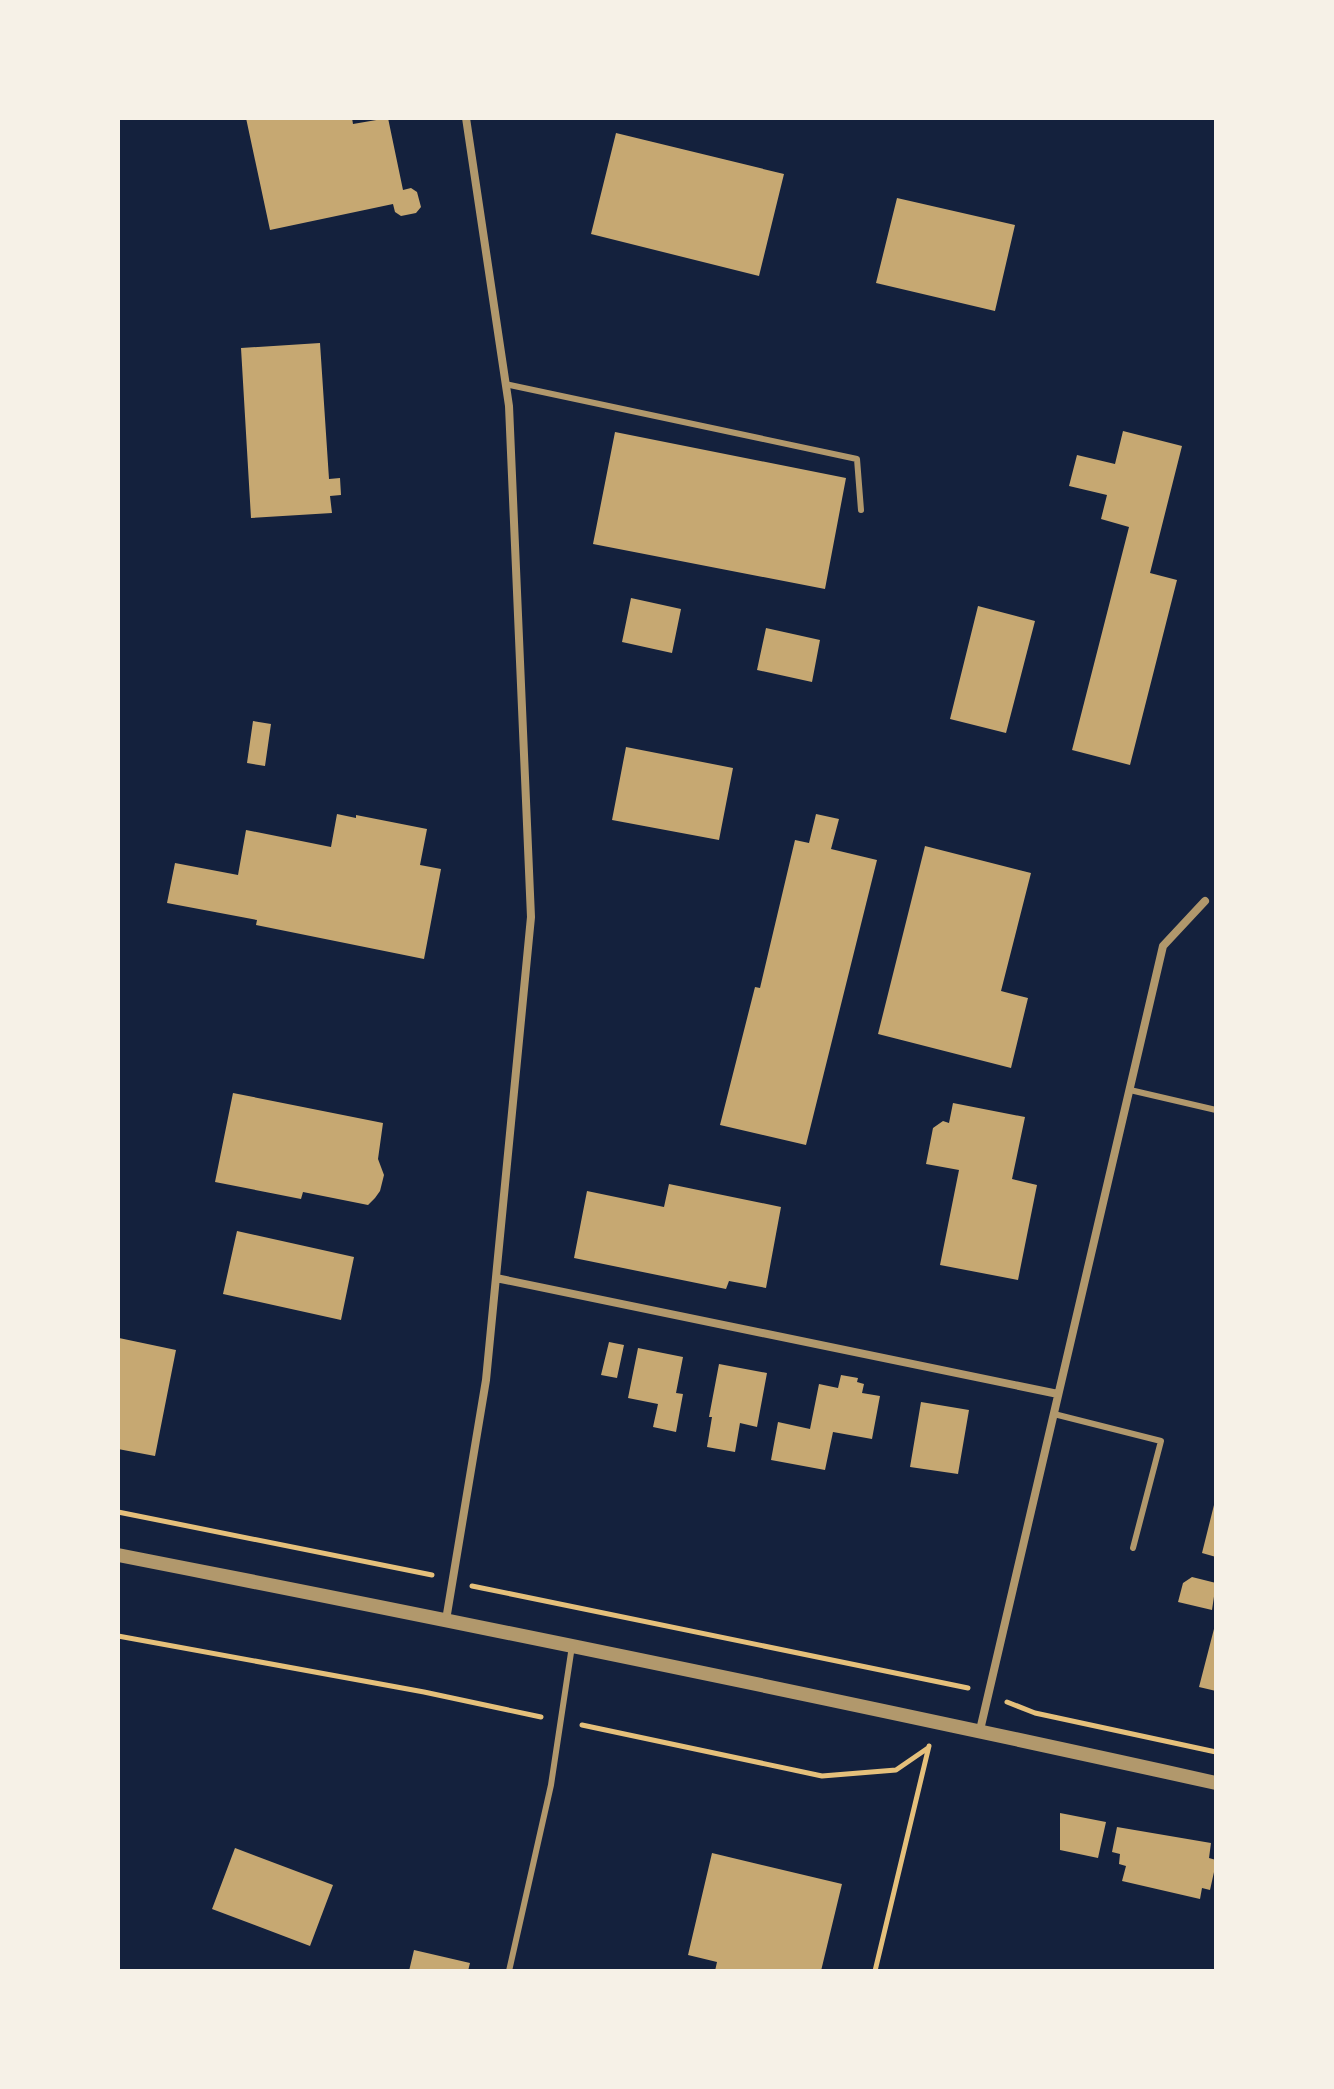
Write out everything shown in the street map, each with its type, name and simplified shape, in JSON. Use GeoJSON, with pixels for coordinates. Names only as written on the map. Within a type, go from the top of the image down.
{"type":"FeatureCollection","features":[{"type":"Feature","properties":{"kind":"street"},"geometry":{"type":"LineString","coordinates":[[446,1620],[486,1380],[531,917],[510,422],[466,118]]}},
{"type":"Feature","properties":{"kind":"street"},"geometry":{"type":"LineString","coordinates":[[980,1730],[1163,946],[1205,901]]}},
{"type":"Feature","properties":{"kind":"street"},"geometry":{"type":"LineString","coordinates":[[496,1278],[1058,1394]]}},
{"type":"Feature","properties":{"kind":"street"},"geometry":{"type":"LineString","coordinates":[[118,1555],[980,1730],[1216,1783]]}},
{"type":"Feature","properties":{"kind":"lane"},"geometry":{"type":"LineString","coordinates":[[505,384],[857,459],[861,510]]}},
{"type":"Feature","properties":{"kind":"lane"},"geometry":{"type":"LineString","coordinates":[[1130,1090],[1216,1110]]}},
{"type":"Feature","properties":{"kind":"lane"},"geometry":{"type":"LineString","coordinates":[[1054,1414],[1161,1441],[1133,1548]]}},
{"type":"Feature","properties":{"kind":"lane"},"geometry":{"type":"LineString","coordinates":[[509,1971],[551,1785],[572,1646]]}},
{"type":"Feature","properties":{"kind":"path"},"geometry":{"type":"LineString","coordinates":[[118,1512],[945,1682],[1035,1713],[1216,1752]]}},
{"type":"Feature","properties":{"kind":"path"},"geometry":{"type":"LineString","coordinates":[[118,1636],[424,1692],[822,1776],[896,1770],[929,1748]]}},
{"type":"Feature","properties":{"kind":"path"},"geometry":{"type":"LineString","coordinates":[[875,1971],[945,1682]]}},
{"type":"Feature","properties":{"kind":"building"},"geometry":{"type":"Polygon","coordinates":[[[246,118],[352,118],[353,124],[388,118],[403,190],[411,188],[417,192],[421,207],[416,213],[401,216],[395,212],[393,204],[270,230],[246,118]]]}},
{"type":"Feature","properties":{"kind":"building"},"geometry":{"type":"Polygon","coordinates":[[[616,133],[784,174],[759,276],[591,234],[616,133]]]}},
{"type":"Feature","properties":{"kind":"building"},"geometry":{"type":"Polygon","coordinates":[[[897,198],[1015,225],[995,311],[876,283],[897,198]]]}},
{"type":"Feature","properties":{"kind":"building"},"geometry":{"type":"Polygon","coordinates":[[[320,343],[329,479],[340,478],[341,495],[330,496],[332,513],[251,518],[241,348],[320,343]]]}},
{"type":"Feature","properties":{"kind":"building"},"geometry":{"type":"Polygon","coordinates":[[[1123,431],[1182,446],[1150,573],[1177,580],[1130,765],[1072,750],[1129,527],[1101,519],[1107,495],[1069,486],[1077,455],[1115,464],[1123,431]]]}},
{"type":"Feature","properties":{"kind":"building"},"geometry":{"type":"Polygon","coordinates":[[[615,432],[846,478],[825,589],[593,544],[615,432]]]}},
{"type":"Feature","properties":{"kind":"building"},"geometry":{"type":"Polygon","coordinates":[[[631,598],[681,609],[672,653],[622,642],[631,598]]]}},
{"type":"Feature","properties":{"kind":"building"},"geometry":{"type":"Polygon","coordinates":[[[978,606],[1035,621],[1006,733],[950,719],[978,606]]]}},
{"type":"Feature","properties":{"kind":"building"},"geometry":{"type":"Polygon","coordinates":[[[766,628],[820,640],[812,682],[757,670],[766,628]]]}},
{"type":"Feature","properties":{"kind":"building"},"geometry":{"type":"Polygon","coordinates":[[[253,721],[271,724],[265,766],[247,763],[253,721]]]}},
{"type":"Feature","properties":{"kind":"building"},"geometry":{"type":"Polygon","coordinates":[[[626,747],[733,768],[719,840],[612,820],[626,747]]]}},
{"type":"Feature","properties":{"kind":"building"},"geometry":{"type":"Polygon","coordinates":[[[337,814],[427,829],[420,865],[441,869],[424,959],[256,925],[257,920],[167,903],[175,863],[238,875],[246,830],[331,847],[337,814]]]}},
{"type":"Feature","properties":{"kind":"building"},"geometry":{"type":"Polygon","coordinates":[[[816,814],[839,819],[831,849],[877,860],[806,1145],[720,1125],[755,987],[760,988],[795,840],[809,843],[816,814]]]}},
{"type":"Feature","properties":{"kind":"building"},"geometry":{"type":"Polygon","coordinates":[[[925,846],[1031,873],[1001,991],[1028,998],[1011,1068],[878,1034],[925,846]]]}},
{"type":"Feature","properties":{"kind":"building"},"geometry":{"type":"Polygon","coordinates":[[[233,1093],[383,1123],[378,1159],[384,1175],[380,1191],[368,1205],[303,1192],[301,1199],[215,1182],[233,1093]]]}},
{"type":"Feature","properties":{"kind":"building"},"geometry":{"type":"Polygon","coordinates":[[[953,1103],[1025,1117],[1012,1179],[1037,1185],[1018,1280],[940,1265],[959,1170],[926,1164],[933,1128],[943,1121],[949,1123],[953,1103]]]}},
{"type":"Feature","properties":{"kind":"building"},"geometry":{"type":"Polygon","coordinates":[[[669,1184],[781,1207],[766,1288],[729,1281],[726,1289],[574,1258],[587,1191],[664,1207],[669,1184]]]}},
{"type":"Feature","properties":{"kind":"building"},"geometry":{"type":"Polygon","coordinates":[[[237,1231],[354,1257],[341,1320],[223,1294],[237,1231]]]}},
{"type":"Feature","properties":{"kind":"building"},"geometry":{"type":"Polygon","coordinates":[[[119,1338],[176,1350],[155,1456],[118,1449],[119,1338]]]}},
{"type":"Feature","properties":{"kind":"building"},"geometry":{"type":"Polygon","coordinates":[[[609,1342],[624,1345],[617,1378],[601,1375],[609,1342]]]}},
{"type":"Feature","properties":{"kind":"building"},"geometry":{"type":"Polygon","coordinates":[[[638,1348],[683,1357],[676,1393],[683,1394],[676,1432],[653,1427],[658,1404],[628,1398],[638,1348]]]}},
{"type":"Feature","properties":{"kind":"building"},"geometry":{"type":"Polygon","coordinates":[[[719,1364],[767,1373],[757,1427],[740,1423],[735,1452],[707,1447],[719,1364]]]}},
{"type":"Feature","properties":{"kind":"building"},"geometry":{"type":"Polygon","coordinates":[[[841,1375],[858,1378],[857,1382],[864,1384],[862,1393],[880,1396],[872,1439],[833,1432],[825,1470],[771,1460],[778,1422],[810,1429],[819,1384],[838,1388],[841,1375]]]}},
{"type":"Feature","properties":{"kind":"building"},"geometry":{"type":"Polygon","coordinates":[[[921,1402],[969,1410],[958,1474],[910,1467],[921,1402]]]}},
{"type":"Feature","properties":{"kind":"building"},"geometry":{"type":"Polygon","coordinates":[[[1216,1501],[1216,1557],[1202,1553],[1216,1501]]]}},
{"type":"Feature","properties":{"kind":"building"},"geometry":{"type":"Polygon","coordinates":[[[1192,1577],[1216,1583],[1212,1610],[1178,1602],[1183,1583],[1192,1577]]]}},
{"type":"Feature","properties":{"kind":"building"},"geometry":{"type":"Polygon","coordinates":[[[1216,1625],[1216,1691],[1199,1687],[1216,1625]]]}},
{"type":"Feature","properties":{"kind":"building"},"geometry":{"type":"Polygon","coordinates":[[[1060,1813],[1106,1822],[1098,1858],[1060,1850],[1060,1813]]]}},
{"type":"Feature","properties":{"kind":"building"},"geometry":{"type":"Polygon","coordinates":[[[1117,1827],[1211,1843],[1209,1858],[1216,1860],[1216,1863],[1210,1890],[1202,1888],[1200,1899],[1122,1881],[1126,1866],[1119,1864],[1120,1854],[1112,1852],[1117,1827]]]}},
{"type":"Feature","properties":{"kind":"building"},"geometry":{"type":"Polygon","coordinates":[[[235,1848],[333,1885],[310,1946],[212,1909],[235,1848]]]}},
{"type":"Feature","properties":{"kind":"building"},"geometry":{"type":"Polygon","coordinates":[[[712,1853],[842,1884],[821,1971],[715,1971],[717,1962],[688,1955],[712,1853]]]}},
{"type":"Feature","properties":{"kind":"building"},"geometry":{"type":"Polygon","coordinates":[[[414,1950],[470,1963],[468,1971],[409,1971],[414,1950]]]}}]}
